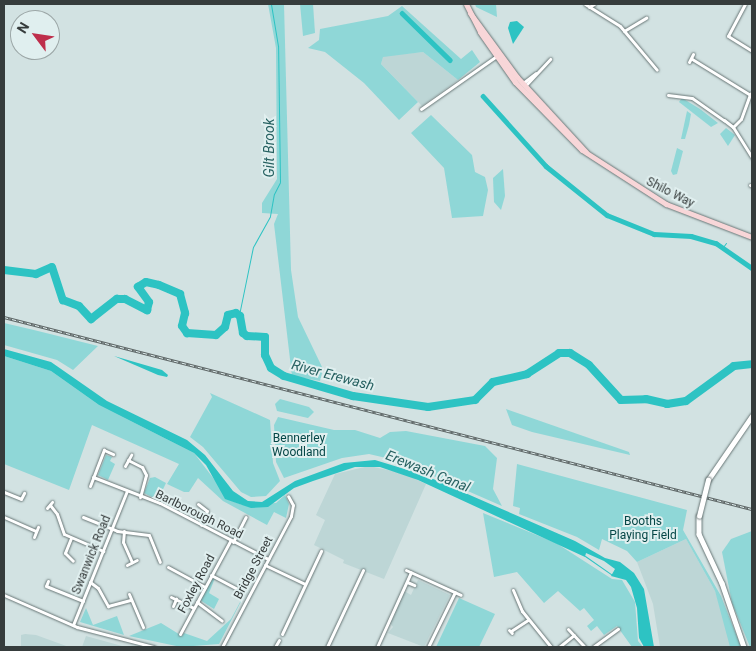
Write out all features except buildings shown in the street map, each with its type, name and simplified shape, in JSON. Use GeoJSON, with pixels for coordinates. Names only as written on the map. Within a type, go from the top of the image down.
{"type":"FeatureCollection","features":[{"type":"Feature","properties":{"kind":"main road","name":"Shilo Way"},"geometry":{"type":"LineString","coordinates":[[466,4],[496,57],[586,152],[653,197],[692,216],[752,237]]}},
{"type":"Feature","properties":{"kind":"main road","name":"Shilo Way"},"geometry":{"type":"LineString","coordinates":[[470,13],[522,86]]}},
{"type":"Feature","properties":{"kind":"street"},"geometry":{"type":"LineString","coordinates":[[585,4],[624,30],[657,70]]}},
{"type":"Feature","properties":{"kind":"street"},"geometry":{"type":"LineString","coordinates":[[590,7],[594,4]]}},
{"type":"Feature","properties":{"kind":"street"},"geometry":{"type":"LineString","coordinates":[[745,4],[728,36],[752,51]]}},
{"type":"Feature","properties":{"kind":"street"},"geometry":{"type":"LineString","coordinates":[[624,30],[646,18]]}},
{"type":"Feature","properties":{"kind":"street"},"geometry":{"type":"LineString","coordinates":[[421,109],[496,57],[496,48]]}},
{"type":"Feature","properties":{"kind":"street"},"geometry":{"type":"LineString","coordinates":[[693,54],[690,60],[751,95],[742,119],[733,127]]}},
{"type":"Feature","properties":{"kind":"street"},"geometry":{"type":"LineString","coordinates":[[522,86],[550,59]]}},
{"type":"Feature","properties":{"kind":"street"},"geometry":{"type":"LineString","coordinates":[[668,95],[692,98],[733,127],[752,157]]}},
{"type":"Feature","properties":{"kind":"street"},"geometry":{"type":"LineString","coordinates":[[744,647],[722,583],[699,534],[698,516],[708,480],[752,416]]}},
{"type":"Feature","properties":{"kind":"street"},"geometry":{"type":"LineString","coordinates":[[90,486],[104,450],[113,454]]}},
{"type":"Feature","properties":{"kind":"street"},"geometry":{"type":"LineString","coordinates":[[125,466],[131,455]]}},
{"type":"Feature","properties":{"kind":"street"},"geometry":{"type":"LineString","coordinates":[[128,460],[142,467],[146,474],[140,497]]}},
{"type":"Feature","properties":{"kind":"street","name":"Barlborough Road"},"geometry":{"type":"LineString","coordinates":[[93,477],[140,497],[268,559]]}},
{"type":"Feature","properties":{"kind":"street","name":"Swanwick Road"},"geometry":{"type":"LineString","coordinates":[[73,625],[127,491]]}},
{"type":"Feature","properties":{"kind":"street"},"geometry":{"type":"LineString","coordinates":[[4,492],[21,499],[24,493]]}},
{"type":"Feature","properties":{"kind":"street","name":"Bridge Street"},"geometry":{"type":"LineString","coordinates":[[222,647],[292,511],[288,496]]}},
{"type":"Feature","properties":{"kind":"street"},"geometry":{"type":"LineString","coordinates":[[198,504],[208,511],[201,526]]}},
{"type":"Feature","properties":{"kind":"street"},"geometry":{"type":"LineString","coordinates":[[50,505],[58,514],[62,532],[71,538],[103,551]]}},
{"type":"Feature","properties":{"kind":"street"},"geometry":{"type":"LineString","coordinates":[[4,517],[37,529],[34,537]]}},
{"type":"Feature","properties":{"kind":"street"},"geometry":{"type":"LineString","coordinates":[[83,517],[112,529],[138,535],[149,535],[160,562]]}},
{"type":"Feature","properties":{"kind":"street","name":"Foxley Road"},"geometry":{"type":"LineString","coordinates":[[180,634],[211,575],[246,517]]}},
{"type":"Feature","properties":{"kind":"street"},"geometry":{"type":"LineString","coordinates":[[124,531],[123,542],[132,562]]}},
{"type":"Feature","properties":{"kind":"street"},"geometry":{"type":"LineString","coordinates":[[71,538],[65,554],[73,561]]}},
{"type":"Feature","properties":{"kind":"street"},"geometry":{"type":"LineString","coordinates":[[282,634],[305,584],[320,557],[321,551]]}},
{"type":"Feature","properties":{"kind":"street"},"geometry":{"type":"LineString","coordinates":[[127,565],[137,560]]}},
{"type":"Feature","properties":{"kind":"street"},"geometry":{"type":"LineString","coordinates":[[265,565],[305,584]]}},
{"type":"Feature","properties":{"kind":"street"},"geometry":{"type":"LineString","coordinates":[[171,567],[205,587]]}},
{"type":"Feature","properties":{"kind":"street"},"geometry":{"type":"LineString","coordinates":[[327,647],[363,570]]}},
{"type":"Feature","properties":{"kind":"street"},"geometry":{"type":"LineString","coordinates":[[406,570],[461,595]]}},
{"type":"Feature","properties":{"kind":"street"},"geometry":{"type":"LineString","coordinates":[[377,647],[411,572]]}},
{"type":"Feature","properties":{"kind":"street"},"geometry":{"type":"LineString","coordinates":[[211,575],[242,592]]}},
{"type":"Feature","properties":{"kind":"street"},"geometry":{"type":"LineString","coordinates":[[48,581],[46,586],[82,601]]}},
{"type":"Feature","properties":{"kind":"street"},"geometry":{"type":"LineString","coordinates":[[90,582],[98,588],[108,606],[132,600]]}},
{"type":"Feature","properties":{"kind":"street"},"geometry":{"type":"LineString","coordinates":[[406,582],[414,585]]}},
{"type":"Feature","properties":{"kind":"street"},"geometry":{"type":"LineString","coordinates":[[513,590],[528,620],[550,646],[545,647]]}},
{"type":"Feature","properties":{"kind":"street"},"geometry":{"type":"LineString","coordinates":[[428,647],[455,592]]}},
{"type":"Feature","properties":{"kind":"street"},"geometry":{"type":"LineString","coordinates":[[129,594],[143,627]]}},
{"type":"Feature","properties":{"kind":"street"},"geometry":{"type":"LineString","coordinates":[[4,595],[73,625],[139,645],[154,647]]}},
{"type":"Feature","properties":{"kind":"street"},"geometry":{"type":"LineString","coordinates":[[171,597],[194,608]]}},
{"type":"Feature","properties":{"kind":"street"},"geometry":{"type":"LineString","coordinates":[[173,606],[176,599]]}},
{"type":"Feature","properties":{"kind":"street"},"geometry":{"type":"LineString","coordinates":[[197,602],[222,621]]}},
{"type":"Feature","properties":{"kind":"street"},"geometry":{"type":"LineString","coordinates":[[510,631],[528,620]]}},
{"type":"Feature","properties":{"kind":"street"},"geometry":{"type":"LineString","coordinates":[[568,628],[585,647]]}},
{"type":"Feature","properties":{"kind":"street"},"geometry":{"type":"LineString","coordinates":[[593,647],[618,629]]}},
{"type":"Feature","properties":{"kind":"street"},"geometry":{"type":"LineString","coordinates":[[559,647],[574,635]]}},
{"type":"Feature","properties":{"kind":"street"},"geometry":{"type":"LineString","coordinates":[[275,647],[279,640]]}},
{"type":"Feature","properties":{"kind":"shaded area"},"geometry":{"type":"Polygon","coordinates":[[[517,21],[524,27],[513,44],[508,28],[510,22],[517,21]]]}},
{"type":"Feature","properties":{"kind":"shaded area"},"geometry":{"type":"Polygon","coordinates":[[[423,52],[458,80],[422,106],[381,64],[383,56],[423,52]]]}},
{"type":"Feature","properties":{"kind":"shaded area"},"geometry":{"type":"Polygon","coordinates":[[[4,349],[51,362],[107,401],[187,440],[205,455],[233,491],[248,501],[262,502],[295,481],[344,463],[375,460],[424,475],[575,541],[605,558],[620,562],[634,573],[644,589],[654,647],[644,647],[639,638],[637,608],[631,587],[626,580],[611,576],[615,569],[604,561],[586,553],[585,557],[418,480],[380,467],[355,467],[313,481],[294,488],[268,507],[251,508],[225,499],[206,465],[194,453],[99,405],[51,371],[4,356],[4,349]]]}},
{"type":"Feature","properties":{"kind":"shaded area"},"geometry":{"type":"Polygon","coordinates":[[[114,356],[162,370],[168,375],[167,377],[158,375],[114,356]]]}},
{"type":"Feature","properties":{"kind":"shaded area"},"geometry":{"type":"Polygon","coordinates":[[[369,466],[402,473],[426,484],[384,579],[343,563],[344,560],[314,545],[325,520],[316,515],[335,474],[369,466]]]}},
{"type":"Feature","properties":{"kind":"shaded area"},"geometry":{"type":"Polygon","coordinates":[[[686,539],[715,591],[734,647],[660,647],[653,604],[637,562],[686,539]]]}},
{"type":"Feature","properties":{"kind":"shaded area"},"geometry":{"type":"Polygon","coordinates":[[[418,580],[450,595],[424,647],[388,633],[393,627],[390,623],[404,591],[411,595],[418,580]]]}},
{"type":"Feature","properties":{"kind":"shaded area"},"geometry":{"type":"Polygon","coordinates":[[[21,635],[36,635],[69,647],[21,647],[21,635]]]}},
{"type":"Feature","properties":{"kind":"shaded area"},"geometry":{"type":"Polygon","coordinates":[[[86,636],[122,646],[125,647],[82,647],[86,636]]]}},
{"type":"Feature","properties":{"kind":"green space"},"geometry":{"type":"Polygon","coordinates":[[[268,4],[284,4],[291,270],[298,317],[323,369],[320,381],[292,376],[274,224],[278,214],[262,213],[262,203],[277,179],[276,48],[268,4]]]}},
{"type":"Feature","properties":{"kind":"green space"},"geometry":{"type":"Polygon","coordinates":[[[300,4],[313,4],[315,33],[303,36],[300,4]]]}},
{"type":"Feature","properties":{"kind":"green space"},"geometry":{"type":"Polygon","coordinates":[[[475,4],[496,4],[497,17],[476,7],[475,4]]]}},
{"type":"Feature","properties":{"kind":"green space"},"geometry":{"type":"Polygon","coordinates":[[[402,6],[461,59],[472,50],[480,62],[458,80],[423,52],[383,57],[381,64],[418,102],[399,120],[364,83],[325,52],[308,48],[319,40],[320,29],[388,16],[402,6]]]}},
{"type":"Feature","properties":{"kind":"green space"},"geometry":{"type":"Polygon","coordinates":[[[682,98],[718,123],[711,127],[679,102],[682,98]]]}},
{"type":"Feature","properties":{"kind":"green space"},"geometry":{"type":"Polygon","coordinates":[[[687,111],[691,114],[689,125],[685,139],[681,139],[687,111]]]}},
{"type":"Feature","properties":{"kind":"green space"},"geometry":{"type":"Polygon","coordinates":[[[431,115],[472,155],[475,172],[485,177],[488,190],[483,216],[452,218],[444,168],[411,133],[431,115]]]}},
{"type":"Feature","properties":{"kind":"green space"},"geometry":{"type":"Polygon","coordinates":[[[726,128],[735,135],[728,146],[720,134],[726,128]]]}},
{"type":"Feature","properties":{"kind":"green space"},"geometry":{"type":"Polygon","coordinates":[[[677,148],[683,151],[677,174],[673,175],[671,171],[677,148]]]}},
{"type":"Feature","properties":{"kind":"green space"},"geometry":{"type":"Polygon","coordinates":[[[503,169],[505,196],[501,210],[494,202],[493,178],[503,169]]]}},
{"type":"Feature","properties":{"kind":"green space"},"geometry":{"type":"Polygon","coordinates":[[[4,323],[98,346],[73,370],[57,360],[4,345],[4,323]]]}},
{"type":"Feature","properties":{"kind":"green space"},"geometry":{"type":"Polygon","coordinates":[[[4,356],[51,371],[99,405],[194,453],[230,500],[242,505],[276,503],[285,495],[289,504],[286,518],[274,512],[267,525],[223,501],[198,478],[189,492],[184,492],[167,484],[179,464],[92,425],[69,490],[4,464],[4,356]]]}},
{"type":"Feature","properties":{"kind":"green space"},"geometry":{"type":"Polygon","coordinates":[[[210,393],[270,420],[273,463],[280,481],[266,496],[251,497],[241,492],[203,447],[190,437],[212,397],[210,393]]]}},
{"type":"Feature","properties":{"kind":"green space"},"geometry":{"type":"Polygon","coordinates":[[[280,399],[309,407],[314,412],[308,418],[277,411],[275,404],[280,399]]]}},
{"type":"Feature","properties":{"kind":"green space"},"geometry":{"type":"Polygon","coordinates":[[[506,409],[629,452],[630,455],[532,432],[512,425],[506,409]]]}},
{"type":"Feature","properties":{"kind":"green space","name":"Bennerley Woodland"},"geometry":{"type":"Polygon","coordinates":[[[278,417],[334,430],[355,430],[380,438],[390,432],[406,431],[485,446],[497,458],[493,489],[502,506],[399,461],[369,454],[342,458],[284,478],[276,462],[274,425],[278,417]]]}},
{"type":"Feature","properties":{"kind":"green space"},"geometry":{"type":"Polygon","coordinates":[[[106,455],[112,457],[110,461],[115,464],[108,480],[98,475],[106,455]]]}},
{"type":"Feature","properties":{"kind":"green space","name":"Booths Playing Field"},"geometry":{"type":"Polygon","coordinates":[[[517,464],[687,510],[683,530],[721,596],[741,647],[730,647],[715,591],[686,539],[637,562],[627,551],[602,539],[599,550],[577,537],[519,514],[520,508],[513,506],[517,464]]]}},
{"type":"Feature","properties":{"kind":"green space"},"geometry":{"type":"Polygon","coordinates":[[[155,477],[166,483],[158,500],[144,493],[150,478],[155,477]]]}},
{"type":"Feature","properties":{"kind":"green space"},"geometry":{"type":"Polygon","coordinates":[[[483,513],[556,543],[612,579],[622,580],[635,602],[638,641],[643,647],[632,647],[617,626],[604,635],[597,626],[591,631],[587,626],[594,620],[584,608],[580,611],[558,591],[544,603],[517,572],[494,577],[483,513]]]}},
{"type":"Feature","properties":{"kind":"green space"},"geometry":{"type":"Polygon","coordinates":[[[752,531],[752,647],[750,647],[732,603],[722,552],[731,539],[752,531]]]}},
{"type":"Feature","properties":{"kind":"green space"},"geometry":{"type":"Polygon","coordinates":[[[262,561],[219,644],[181,647],[129,636],[161,623],[182,636],[184,633],[207,641],[231,619],[262,561]]]}},
{"type":"Feature","properties":{"kind":"green space"},"geometry":{"type":"Polygon","coordinates":[[[215,578],[209,593],[219,599],[214,609],[200,600],[211,580],[215,578]]]}},
{"type":"Feature","properties":{"kind":"green space"},"geometry":{"type":"Polygon","coordinates":[[[459,598],[495,614],[479,647],[436,647],[459,598]]]}},
{"type":"Feature","properties":{"kind":"green space"},"geometry":{"type":"Polygon","coordinates":[[[86,608],[93,625],[117,616],[124,635],[80,622],[86,608]]]}},
{"type":"Feature","properties":{"kind":"waterway","name":"Gilt Brook"},"geometry":{"type":"LineString","coordinates":[[239,315],[253,247],[270,216],[274,194],[280,182],[278,46],[271,4]]}},
{"type":"Feature","properties":{"kind":"waterway"},"geometry":{"type":"LineString","coordinates":[[402,13],[450,60]]}},
{"type":"Feature","properties":{"kind":"waterway"},"geometry":{"type":"LineString","coordinates":[[483,96],[546,166],[607,215],[654,234],[691,236],[716,243],[752,268]]}},
{"type":"Feature","properties":{"kind":"waterway"},"geometry":{"type":"LineString","coordinates":[[723,247],[726,243]]}},
{"type":"Feature","properties":{"kind":"waterway","name":"River Erewash"},"geometry":{"type":"LineString","coordinates":[[4,270],[36,274],[52,267],[63,300],[79,306],[91,319],[117,299],[125,299],[147,310],[149,302],[138,287],[146,282],[159,285],[180,294],[185,313],[182,326],[187,333],[216,335],[225,327],[228,315],[236,313],[240,316],[243,333],[247,336],[265,337],[265,355],[271,368],[284,376],[353,396],[428,407],[475,400],[493,382],[527,374],[559,353],[570,353],[589,365],[621,400],[646,399],[667,404],[686,401],[734,366],[752,364]]}},
{"type":"Feature","properties":{"kind":"waterway"},"geometry":{"type":"LineString","coordinates":[[585,556],[612,575]]}},
{"type":"Feature","properties":{"kind":"railway"},"geometry":{"type":"LineString","coordinates":[[4,317],[752,509]]}},
{"type":"Feature","properties":{"kind":"water label","name":"Erewash Canal"},"geometry":{"type":"Point","coordinates":[428,471]}}]}
